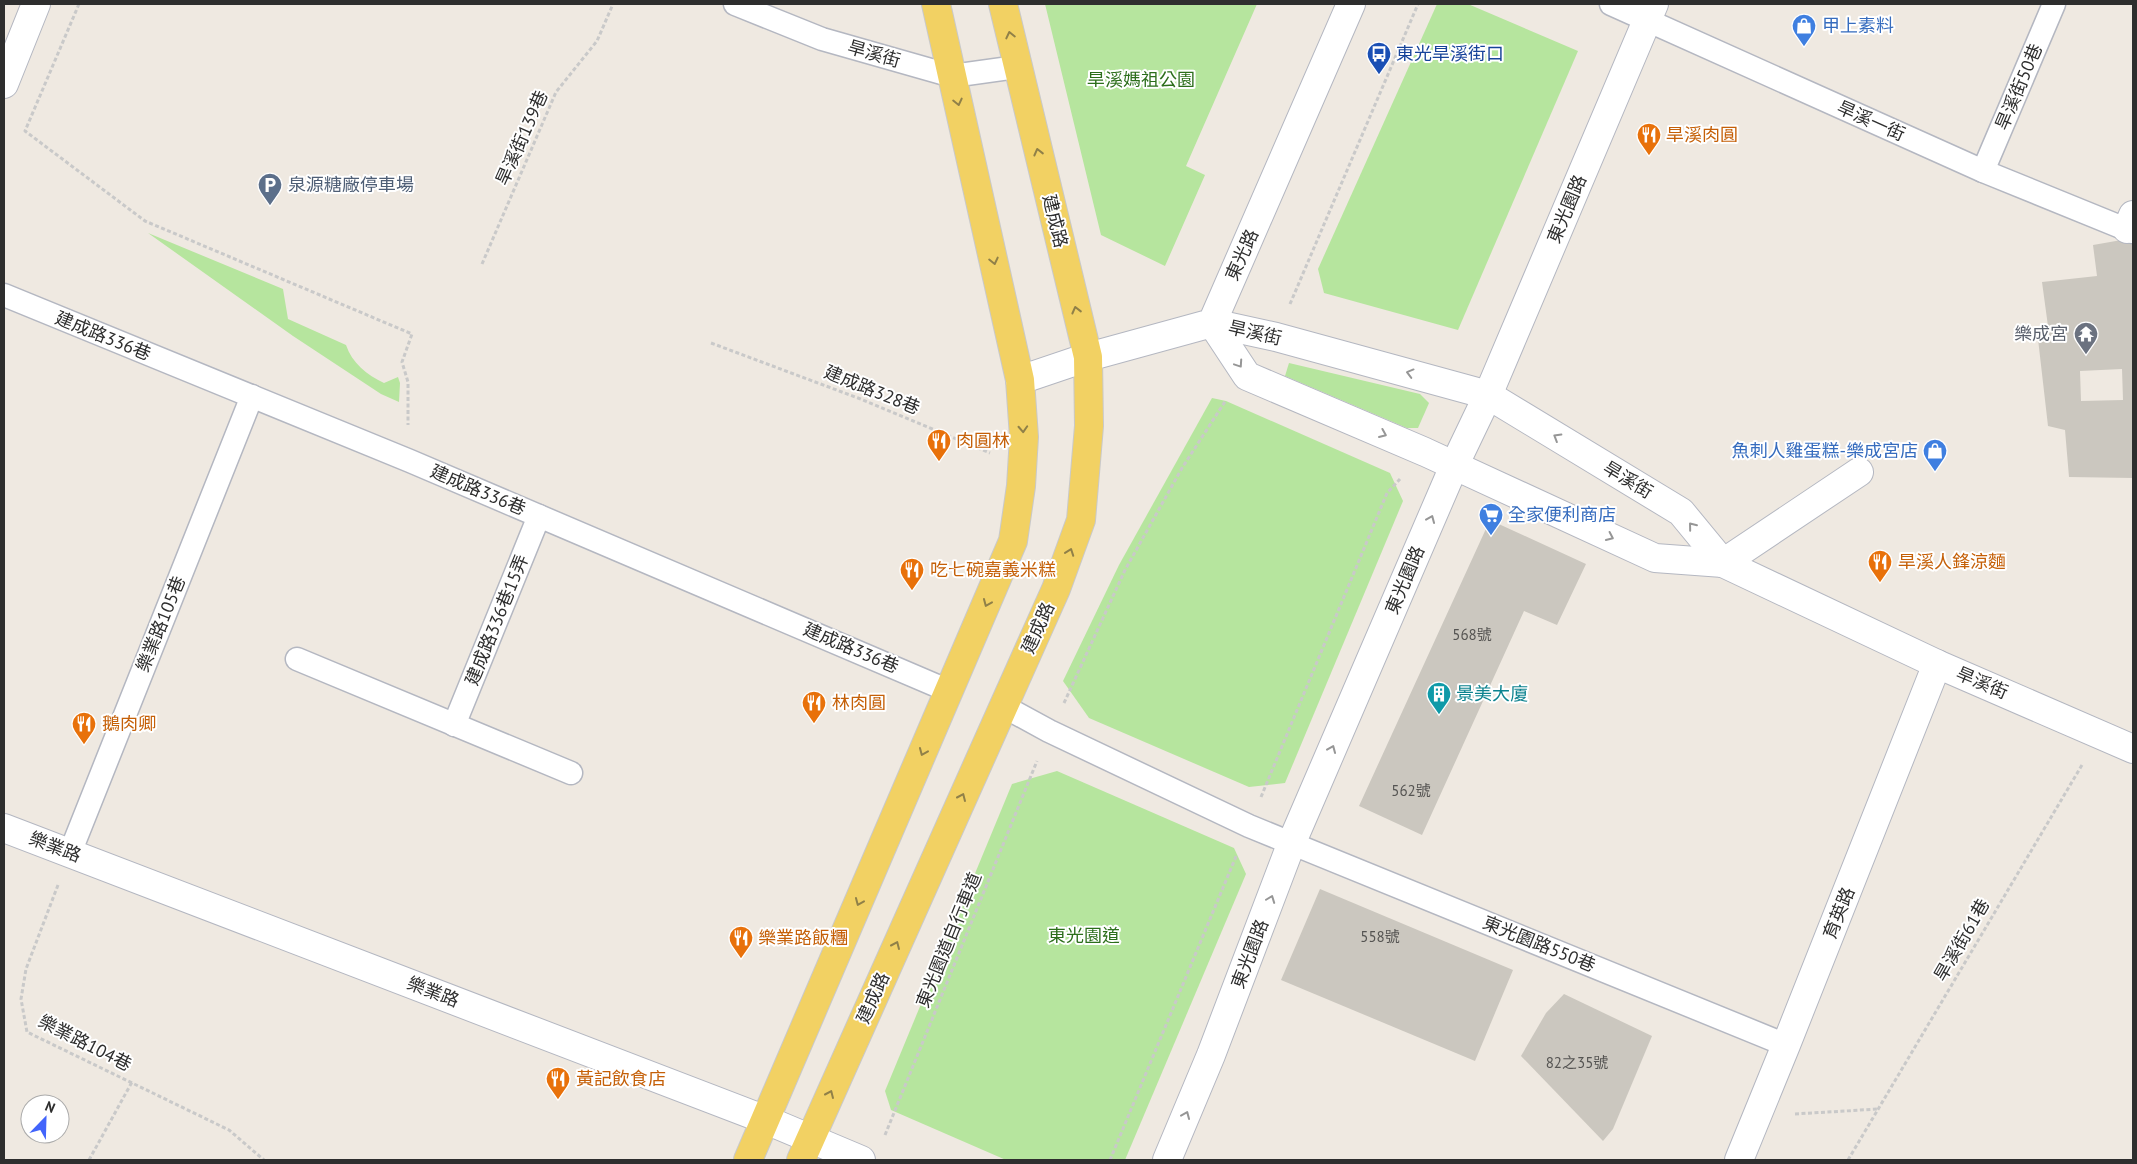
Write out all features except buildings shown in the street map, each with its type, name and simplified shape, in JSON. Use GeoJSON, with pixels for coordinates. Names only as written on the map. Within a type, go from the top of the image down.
{"type":"FeatureCollection","features":[{"type":"Feature","properties":{"kind":"main road"},"geometry":{"type":"LineString","coordinates":[[748,1160],[1013,541],[1024,437],[1020,380],[936,4]]}},
{"type":"Feature","properties":{"kind":"main road","name":"建成路"},"geometry":{"type":"LineString","coordinates":[[806,1149],[1056,589],[1081,520],[1089,426],[1088,357],[1003,4]]}},
{"type":"Feature","properties":{"kind":"street"},"geometry":{"type":"LineString","coordinates":[[4,84],[36,4]]}},
{"type":"Feature","properties":{"kind":"street","name":"東光路"},"geometry":{"type":"LineString","coordinates":[[1212,323],[1351,4]]}},
{"type":"Feature","properties":{"kind":"street","name":"東光園路"},"geometry":{"type":"LineString","coordinates":[[1167,1160],[1211,1055],[1292,842],[1454,466],[1488,395],[1651,12]]}},
{"type":"Feature","properties":{"kind":"street"},"geometry":{"type":"LineString","coordinates":[[1020,380],[1088,357],[1212,323]]}},
{"type":"Feature","properties":{"kind":"street","name":"旱溪街"},"geometry":{"type":"LineString","coordinates":[[1212,323],[1276,337],[1488,395],[1681,512],[1723,564]]}},
{"type":"Feature","properties":{"kind":"street","name":"旱溪街"},"geometry":{"type":"LineString","coordinates":[[1212,323],[1247,376],[1425,452],[1655,558],[1723,564],[1937,664],[2100,733],[2133,749]]}},
{"type":"Feature","properties":{"kind":"street"},"geometry":{"type":"LineString","coordinates":[[1723,564],[1859,472]]}},
{"type":"Feature","properties":{"kind":"street","name":"育英路"},"geometry":{"type":"LineString","coordinates":[[1738,1160],[1758,1116],[1937,664]]}},
{"type":"Feature","properties":{"kind":"street","name":"樂業路"},"geometry":{"type":"LineString","coordinates":[[4,828],[766,1120],[806,1149],[861,1160]]}},
{"type":"Feature","properties":{"kind":"lane","name":"旱溪街"},"geometry":{"type":"LineString","coordinates":[[736,4],[822,38],[952,76],[1017,67]]}},
{"type":"Feature","properties":{"kind":"lane","name":"旱溪一街"},"geometry":{"type":"LineString","coordinates":[[1611,4],[1651,12],[1983,171],[2131,225]]}},
{"type":"Feature","properties":{"kind":"lane","name":"旱溪街50巷"},"geometry":{"type":"LineString","coordinates":[[1983,171],[2054,4]]}},
{"type":"Feature","properties":{"kind":"lane","name":"建成路336巷"},"geometry":{"type":"LineString","coordinates":[[4,295],[540,516],[949,691]]}},
{"type":"Feature","properties":{"kind":"lane","name":"樂業路105巷"},"geometry":{"type":"LineString","coordinates":[[70,853],[252,396]]}},
{"type":"Feature","properties":{"kind":"lane","name":"建成路336巷15弄"},"geometry":{"type":"LineString","coordinates":[[454,725],[540,516]]}},
{"type":"Feature","properties":{"kind":"lane"},"geometry":{"type":"LineString","coordinates":[[296,659],[571,773]]}},
{"type":"Feature","properties":{"kind":"lane","name":"東光園路550巷"},"geometry":{"type":"LineString","coordinates":[[1003,706],[1049,731],[1249,826],[1786,1045]]}},
{"type":"Feature","properties":{"kind":"path"},"geometry":{"type":"LineString","coordinates":[[79,4],[25,132],[145,221],[412,334],[402,362],[408,382],[408,405]]}},
{"type":"Feature","properties":{"kind":"path","name":"旱溪街139巷"},"geometry":{"type":"LineString","coordinates":[[482,264],[556,92],[598,41],[613,4]]}},
{"type":"Feature","properties":{"kind":"path","name":"建成路328巷"},"geometry":{"type":"LineString","coordinates":[[711,343],[858,398],[1022,466]]}},
{"type":"Feature","properties":{"kind":"path"},"geometry":{"type":"LineString","coordinates":[[1110,1160],[1387,493],[1425,452]]}},
{"type":"Feature","properties":{"kind":"path","name":"東光園道自行車道"},"geometry":{"type":"LineString","coordinates":[[882,1142],[1049,731]]}},
{"type":"Feature","properties":{"kind":"path","name":"旱溪街61巷"},"geometry":{"type":"LineString","coordinates":[[1848,1160],[2100,733]]}},
{"type":"Feature","properties":{"kind":"path","name":"樂業路104巷"},"geometry":{"type":"LineString","coordinates":[[70,853],[26,968],[21,999],[27,1032],[229,1130],[264,1160]]}},
{"type":"Feature","properties":{"kind":"path"},"geometry":{"type":"LineString","coordinates":[[89,1160],[132,1082]]}},
{"type":"Feature","properties":{"kind":"path"},"geometry":{"type":"LineString","coordinates":[[1758,1116],[1879,1109]]}},
{"type":"Feature","properties":{"kind":"green space","name":"旱溪媽祖公園"},"geometry":{"type":"Polygon","coordinates":[[[1045,4],[1257,4],[1186,166],[1205,175],[1165,266],[1101,235],[1045,4]]]}},
{"type":"Feature","properties":{"kind":"green space"},"geometry":{"type":"Polygon","coordinates":[[[1437,4],[1468,4],[1578,51],[1458,330],[1324,293],[1318,269],[1437,4]]]}},
{"type":"Feature","properties":{"kind":"green space"},"geometry":{"type":"Polygon","coordinates":[[[148,233],[283,289],[288,319],[346,345],[356,363],[378,380],[384,383],[398,377],[400,383],[399,402],[381,394],[293,336],[148,233]]]}},
{"type":"Feature","properties":{"kind":"green space"},"geometry":{"type":"Polygon","coordinates":[[[1289,363],[1420,394],[1429,403],[1418,428],[1407,428],[1285,376],[1289,363]]]}},
{"type":"Feature","properties":{"kind":"green space"},"geometry":{"type":"Polygon","coordinates":[[[1212,398],[1226,401],[1390,473],[1403,501],[1285,783],[1249,787],[1089,718],[1063,681],[1119,565],[1212,398]]]}},
{"type":"Feature","properties":{"kind":"green space","name":"東光園道"},"geometry":{"type":"Polygon","coordinates":[[[1057,771],[1234,848],[1246,874],[1125,1160],[1006,1160],[891,1110],[885,1091],[1012,784],[1057,771]]]}},
{"type":"Feature","properties":{"kind":"place","name":"甲上素料"},"geometry":{"type":"Point","coordinates":[1804,47]}},
{"type":"Feature","properties":{"kind":"place","name":"東光旱溪街口"},"geometry":{"type":"Point","coordinates":[1379,75]}},
{"type":"Feature","properties":{"kind":"place","name":"旱溪肉圓"},"geometry":{"type":"Point","coordinates":[1649,156]}},
{"type":"Feature","properties":{"kind":"place","name":"泉源糖廠停車場"},"geometry":{"type":"Point","coordinates":[270,206]}},
{"type":"Feature","properties":{"kind":"place","name":"樂成宮"},"geometry":{"type":"Point","coordinates":[2086,355]}},
{"type":"Feature","properties":{"kind":"place","name":"肉圓林"},"geometry":{"type":"Point","coordinates":[939,462]}},
{"type":"Feature","properties":{"kind":"place","name":"魚刺人雞蛋糕-樂成宮店"},"geometry":{"type":"Point","coordinates":[1935,472]}},
{"type":"Feature","properties":{"kind":"place","name":"全家便利商店"},"geometry":{"type":"Point","coordinates":[1491,536]}},
{"type":"Feature","properties":{"kind":"place","name":"旱溪人鋒涼麵"},"geometry":{"type":"Point","coordinates":[1880,583]}},
{"type":"Feature","properties":{"kind":"place","name":"吃七碗嘉義米糕"},"geometry":{"type":"Point","coordinates":[912,591]}},
{"type":"Feature","properties":{"kind":"place","name":"景美大廈"},"geometry":{"type":"Point","coordinates":[1439,715]}},
{"type":"Feature","properties":{"kind":"place","name":"林肉圓"},"geometry":{"type":"Point","coordinates":[814,724]}},
{"type":"Feature","properties":{"kind":"place","name":"鵝肉卿"},"geometry":{"type":"Point","coordinates":[84,745]}},
{"type":"Feature","properties":{"kind":"place","name":"樂業路飯糰"},"geometry":{"type":"Point","coordinates":[741,959]}},
{"type":"Feature","properties":{"kind":"place","name":"黃記飲食店"},"geometry":{"type":"Point","coordinates":[558,1100]}}]}
